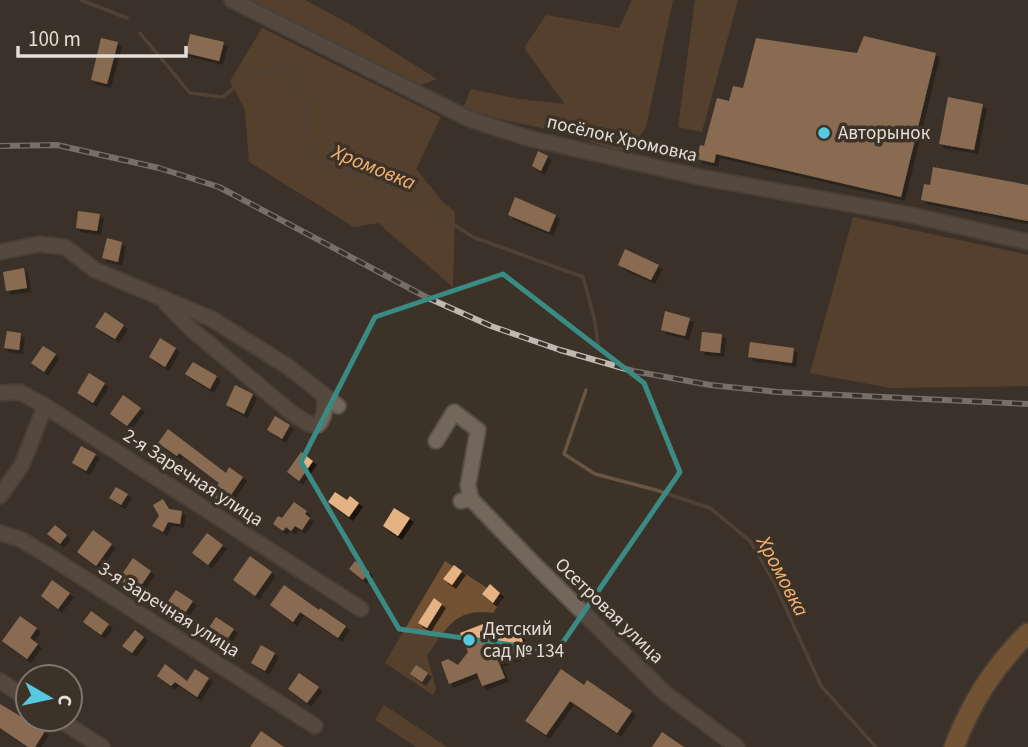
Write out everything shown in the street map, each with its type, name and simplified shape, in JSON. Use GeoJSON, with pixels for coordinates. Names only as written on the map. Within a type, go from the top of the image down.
{"type":"FeatureCollection","features":[{"type":"Feature","properties":{"kind":"main road"},"geometry":{"type":"LineString","coordinates":[[954,747],[971,707],[988,678],[1028,633]]}},
{"type":"Feature","properties":{"kind":"street","name":"посёлок Хромовка"},"geometry":{"type":"LineString","coordinates":[[232,0],[469,119],[528,138],[699,177],[911,215],[1028,242]]}},
{"type":"Feature","properties":{"kind":"street"},"geometry":{"type":"LineString","coordinates":[[0,252],[39,244],[65,247],[95,270],[212,319],[287,366],[338,406]]}},
{"type":"Feature","properties":{"kind":"street"},"geometry":{"type":"LineString","coordinates":[[162,299],[190,328],[293,414],[309,424],[318,425],[321,422],[324,411],[323,394]]}},
{"type":"Feature","properties":{"kind":"street","name":"2-я Заречная улица"},"geometry":{"type":"LineString","coordinates":[[0,393],[20,393],[46,406],[361,609]]}},
{"type":"Feature","properties":{"kind":"street"},"geometry":{"type":"LineString","coordinates":[[0,496],[22,465],[46,406]]}},
{"type":"Feature","properties":{"kind":"street","name":"Осетровая улица"},"geometry":{"type":"LineString","coordinates":[[436,441],[454,412],[478,430],[466,500],[666,694],[737,747]]}},
{"type":"Feature","properties":{"kind":"street","name":"3-я Заречная улица"},"geometry":{"type":"LineString","coordinates":[[0,533],[20,539],[52,558],[315,726]]}},
{"type":"Feature","properties":{"kind":"street"},"geometry":{"type":"LineString","coordinates":[[80,733],[102,747]]}},
{"type":"Feature","properties":{"kind":"highlighted area"},"geometry":{"type":"Polygon","coordinates":[[[503,274],[644,383],[680,472],[557,651],[399,629],[301,462],[375,317],[503,274]]]}},
{"type":"Feature","properties":{"kind":"shaded area"},"geometry":{"type":"Polygon","coordinates":[[[245,0],[305,0],[348,23],[437,79],[412,88],[245,0]]]}},
{"type":"Feature","properties":{"kind":"shaded area"},"geometry":{"type":"Polygon","coordinates":[[[632,0],[673,0],[646,127],[628,154],[560,132],[462,111],[471,89],[519,99],[565,104],[524,48],[546,15],[619,28],[632,0]]]}},
{"type":"Feature","properties":{"kind":"shaded area"},"geometry":{"type":"Polygon","coordinates":[[[695,0],[738,0],[702,132],[678,127],[695,0]]]}},
{"type":"Feature","properties":{"kind":"shaded area"},"geometry":{"type":"Polygon","coordinates":[[[262,28],[441,117],[416,169],[443,202],[455,212],[453,287],[378,223],[354,227],[249,162],[245,110],[230,81],[262,28]]]}},
{"type":"Feature","properties":{"kind":"shaded area"},"geometry":{"type":"Polygon","coordinates":[[[853,217],[1028,255],[1028,386],[890,388],[810,373],[853,217]]]}},
{"type":"Feature","properties":{"kind":"shaded area"},"geometry":{"type":"Polygon","coordinates":[[[445,561],[503,598],[493,613],[469,613],[460,617],[440,637],[427,656],[436,688],[433,695],[385,663],[445,561]]]}},
{"type":"Feature","properties":{"kind":"shaded area"},"geometry":{"type":"Polygon","coordinates":[[[384,705],[447,747],[416,747],[375,720],[384,705]]]}},
{"type":"Feature","properties":{"kind":"building"},"geometry":{"type":"Polygon","coordinates":[[[190,34],[224,42],[219,61],[186,53],[190,34]]]}},
{"type":"Feature","properties":{"kind":"building","name":"Авторынок"},"geometry":{"type":"Polygon","coordinates":[[[864,36],[936,53],[901,197],[716,154],[714,163],[697,159],[700,145],[704,146],[717,98],[729,101],[733,86],[743,88],[756,38],[857,53],[864,36]]]}},
{"type":"Feature","properties":{"kind":"building"},"geometry":{"type":"Polygon","coordinates":[[[101,38],[118,42],[107,84],[91,80],[101,38]]]}},
{"type":"Feature","properties":{"kind":"building"},"geometry":{"type":"Polygon","coordinates":[[[948,97],[983,104],[974,150],[939,144],[948,97]]]}},
{"type":"Feature","properties":{"kind":"building"},"geometry":{"type":"Polygon","coordinates":[[[538,151],[548,156],[541,171],[532,166],[538,151]]]}},
{"type":"Feature","properties":{"kind":"building"},"geometry":{"type":"Polygon","coordinates":[[[933,167],[1028,185],[1028,221],[921,200],[924,184],[930,185],[933,167]]]}},
{"type":"Feature","properties":{"kind":"building"},"geometry":{"type":"Polygon","coordinates":[[[515,197],[556,215],[549,232],[508,215],[515,197]]]}},
{"type":"Feature","properties":{"kind":"building"},"geometry":{"type":"Polygon","coordinates":[[[78,211],[100,214],[97,231],[76,228],[78,211]]]}},
{"type":"Feature","properties":{"kind":"building"},"geometry":{"type":"Polygon","coordinates":[[[107,238],[122,242],[118,262],[102,258],[107,238]]]}},
{"type":"Feature","properties":{"kind":"building"},"geometry":{"type":"Polygon","coordinates":[[[625,249],[659,265],[651,280],[618,265],[625,249]]]}},
{"type":"Feature","properties":{"kind":"building"},"geometry":{"type":"Polygon","coordinates":[[[24,268],[27,288],[6,291],[3,272],[24,268]]]}},
{"type":"Feature","properties":{"kind":"building"},"geometry":{"type":"Polygon","coordinates":[[[665,311],[690,318],[685,336],[661,330],[665,311]]]}},
{"type":"Feature","properties":{"kind":"building"},"geometry":{"type":"Polygon","coordinates":[[[105,312],[124,325],[115,339],[95,327],[105,312]]]}},
{"type":"Feature","properties":{"kind":"building"},"geometry":{"type":"Polygon","coordinates":[[[7,331],[21,333],[19,350],[4,348],[7,331]]]}},
{"type":"Feature","properties":{"kind":"building"},"geometry":{"type":"Polygon","coordinates":[[[702,332],[722,334],[720,353],[700,351],[702,332]]]}},
{"type":"Feature","properties":{"kind":"building"},"geometry":{"type":"Polygon","coordinates":[[[160,338],[176,348],[165,367],[149,357],[160,338]]]}},
{"type":"Feature","properties":{"kind":"building"},"geometry":{"type":"Polygon","coordinates":[[[750,342],[794,348],[792,363],[748,357],[750,342]]]}},
{"type":"Feature","properties":{"kind":"building"},"geometry":{"type":"Polygon","coordinates":[[[43,346],[56,354],[44,372],[31,363],[43,346]]]}},
{"type":"Feature","properties":{"kind":"building"},"geometry":{"type":"Polygon","coordinates":[[[193,362],[217,376],[210,389],[185,374],[193,362]]]}},
{"type":"Feature","properties":{"kind":"building"},"geometry":{"type":"Polygon","coordinates":[[[89,373],[105,383],[93,403],[77,393],[89,373]]]}},
{"type":"Feature","properties":{"kind":"building"},"geometry":{"type":"Polygon","coordinates":[[[235,385],[253,394],[244,414],[226,405],[235,385]]]}},
{"type":"Feature","properties":{"kind":"building"},"geometry":{"type":"Polygon","coordinates":[[[123,395],[141,408],[127,426],[110,414],[123,395]]]}},
{"type":"Feature","properties":{"kind":"building"},"geometry":{"type":"Polygon","coordinates":[[[275,416],[290,425],[282,439],[267,430],[275,416]]]}},
{"type":"Feature","properties":{"kind":"building"},"geometry":{"type":"Polygon","coordinates":[[[168,429],[226,473],[229,467],[243,477],[225,504],[211,495],[219,483],[179,453],[177,456],[158,443],[168,429]]]}},
{"type":"Feature","properties":{"kind":"building"},"geometry":{"type":"Polygon","coordinates":[[[81,446],[96,454],[86,471],[72,463],[81,446]]]}},
{"type":"Feature","properties":{"kind":"building"},"geometry":{"type":"Polygon","coordinates":[[[301,452],[313,461],[299,481],[287,472],[301,452]]]}},
{"type":"Feature","properties":{"kind":"building"},"geometry":{"type":"Polygon","coordinates":[[[116,487],[128,494],[121,505],[109,498],[116,487]]]}},
{"type":"Feature","properties":{"kind":"building"},"geometry":{"type":"Polygon","coordinates":[[[335,492],[347,500],[350,496],[359,503],[349,517],[328,502],[335,492]]]}},
{"type":"Feature","properties":{"kind":"building"},"geometry":{"type":"Polygon","coordinates":[[[163,499],[169,509],[182,511],[180,524],[168,522],[163,532],[152,526],[159,516],[153,505],[163,499]]]}},
{"type":"Feature","properties":{"kind":"building"},"geometry":{"type":"Polygon","coordinates":[[[294,502],[307,511],[305,514],[310,518],[302,530],[295,526],[291,531],[286,527],[283,531],[273,524],[278,516],[282,518],[294,502]]]}},
{"type":"Feature","properties":{"kind":"building"},"geometry":{"type":"Polygon","coordinates":[[[394,508],[410,518],[398,536],[383,526],[394,508]]]}},
{"type":"Feature","properties":{"kind":"building"},"geometry":{"type":"Polygon","coordinates":[[[55,525],[67,535],[60,544],[47,534],[55,525]]]}},
{"type":"Feature","properties":{"kind":"building"},"geometry":{"type":"Polygon","coordinates":[[[93,530],[112,544],[96,566],[77,552],[93,530]]]}},
{"type":"Feature","properties":{"kind":"building"},"geometry":{"type":"Polygon","coordinates":[[[207,533],[223,545],[208,565],[192,553],[207,533]]]}},
{"type":"Feature","properties":{"kind":"building"},"geometry":{"type":"Polygon","coordinates":[[[250,556],[272,572],[255,596],[233,580],[250,556]]]}},
{"type":"Feature","properties":{"kind":"building"},"geometry":{"type":"Polygon","coordinates":[[[133,558],[151,571],[136,593],[118,580],[133,558]]]}},
{"type":"Feature","properties":{"kind":"building"},"geometry":{"type":"Polygon","coordinates":[[[355,561],[369,572],[363,580],[349,569],[355,561]]]}},
{"type":"Feature","properties":{"kind":"building"},"geometry":{"type":"Polygon","coordinates":[[[454,565],[462,571],[452,585],[443,579],[454,565]]]}},
{"type":"Feature","properties":{"kind":"building"},"geometry":{"type":"Polygon","coordinates":[[[52,580],[70,593],[58,609],[41,596],[52,580]]]}},
{"type":"Feature","properties":{"kind":"building"},"geometry":{"type":"Polygon","coordinates":[[[490,584],[500,593],[493,603],[482,594],[490,584]]]}},
{"type":"Feature","properties":{"kind":"building"},"geometry":{"type":"Polygon","coordinates":[[[284,585],[346,626],[338,638],[300,612],[293,622],[270,605],[284,585]]]}},
{"type":"Feature","properties":{"kind":"building"},"geometry":{"type":"Polygon","coordinates":[[[176,590],[193,601],[181,619],[164,607],[176,590]]]}},
{"type":"Feature","properties":{"kind":"building"},"geometry":{"type":"Polygon","coordinates":[[[434,598],[442,604],[427,628],[418,623],[434,598]]]}},
{"type":"Feature","properties":{"kind":"building"},"geometry":{"type":"Polygon","coordinates":[[[91,611],[109,624],[101,635],[83,622],[91,611]]]}},
{"type":"Feature","properties":{"kind":"building"},"geometry":{"type":"Polygon","coordinates":[[[20,616],[37,628],[30,638],[38,644],[27,659],[2,641],[20,616]]]}},
{"type":"Feature","properties":{"kind":"building"},"geometry":{"type":"Polygon","coordinates":[[[216,617],[234,629],[220,650],[202,638],[216,617]]]}},
{"type":"Feature","properties":{"kind":"building"},"geometry":{"type":"Polygon","coordinates":[[[483,624],[490,642],[519,631],[527,653],[499,663],[505,678],[482,686],[477,673],[449,684],[441,662],[448,659],[458,665],[468,652],[460,633],[483,624]]]}},
{"type":"Feature","properties":{"kind":"building"},"geometry":{"type":"Polygon","coordinates":[[[135,630],[144,637],[132,653],[122,646],[135,630]]]}},
{"type":"Feature","properties":{"kind":"building"},"geometry":{"type":"Polygon","coordinates":[[[261,645],[275,653],[265,671],[251,663],[261,645]]]}},
{"type":"Feature","properties":{"kind":"building"},"geometry":{"type":"Polygon","coordinates":[[[165,664],[187,681],[195,669],[209,678],[197,697],[175,682],[171,686],[157,676],[165,664]]]}},
{"type":"Feature","properties":{"kind":"building"},"geometry":{"type":"Polygon","coordinates":[[[416,665],[428,673],[422,682],[410,674],[416,665]]]}},
{"type":"Feature","properties":{"kind":"building"},"geometry":{"type":"Polygon","coordinates":[[[561,669],[584,685],[587,680],[632,711],[617,733],[570,701],[546,735],[525,721],[561,669]]]}},
{"type":"Feature","properties":{"kind":"building"},"geometry":{"type":"Polygon","coordinates":[[[299,673],[319,687],[307,703],[288,689],[299,673]]]}},
{"type":"Feature","properties":{"kind":"building"},"geometry":{"type":"Polygon","coordinates":[[[0,704],[14,712],[14,733],[44,733],[35,747],[28,747],[0,728],[0,704]]]}},
{"type":"Feature","properties":{"kind":"building"},"geometry":{"type":"Polygon","coordinates":[[[261,731],[284,747],[250,747],[261,731]]]}},
{"type":"Feature","properties":{"kind":"building"},"geometry":{"type":"Polygon","coordinates":[[[662,732],[684,747],[652,747],[662,732]]]}},
{"type":"Feature","properties":{"kind":"waterway","name":"Хромовка"},"geometry":{"type":"LineString","coordinates":[[81,0],[127,18]]}},
{"type":"Feature","properties":{"kind":"waterway","name":"Хромовка"},"geometry":{"type":"LineString","coordinates":[[140,33],[190,93],[222,97],[253,74],[285,66],[307,94],[304,155],[337,171],[400,190],[473,237],[583,277],[598,344]]}},
{"type":"Feature","properties":{"kind":"waterway","name":"Хромовка"},"geometry":{"type":"LineString","coordinates":[[586,390],[564,454],[595,474],[710,508],[750,541],[774,582],[821,686],[876,747]]}},
{"type":"Feature","properties":{"kind":"railway"},"geometry":{"type":"LineString","coordinates":[[0,146],[57,145],[159,168],[219,187],[426,297],[491,326],[633,371],[710,385],[778,392],[1028,404]]}},
{"type":"Feature","properties":{"kind":"place","name":"Авторынок"},"geometry":{"type":"Point","coordinates":[824,133]}},
{"type":"Feature","properties":{"kind":"place","name":"Детский сад № 134"},"geometry":{"type":"Point","coordinates":[469,640]}}]}
